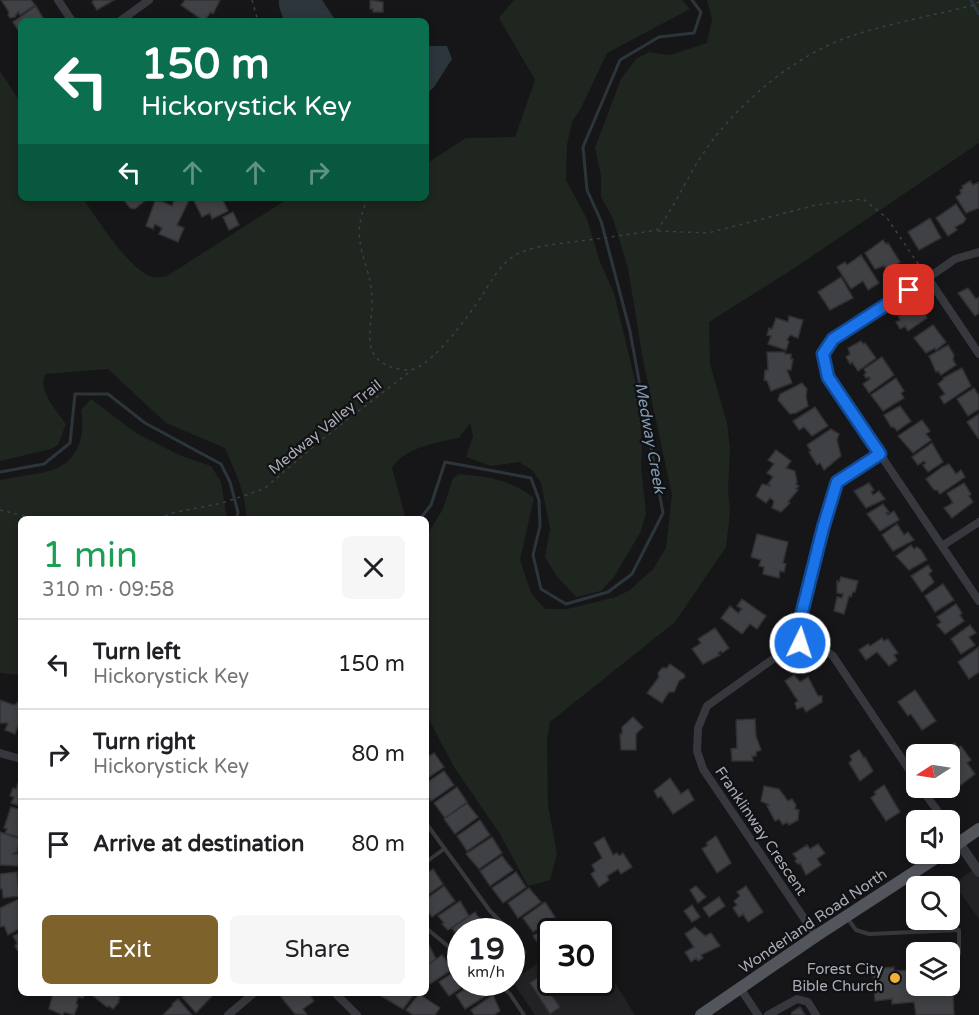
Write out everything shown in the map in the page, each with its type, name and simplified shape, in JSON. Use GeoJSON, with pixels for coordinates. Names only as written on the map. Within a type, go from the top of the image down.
{"type":"FeatureCollection","features":[{"type":"Feature","properties":{"kind":"main road"},"geometry":{"type":"LineString","coordinates":[[960,842],[979,829]]}},
{"type":"Feature","properties":{"kind":"main road","name":"Wonderland Road North"},"geometry":{"type":"LineString","coordinates":[[701,1015],[927,864]]}},
{"type":"Feature","properties":{"kind":"street"},"geometry":{"type":"LineString","coordinates":[[57,0],[70,18]]}},
{"type":"Feature","properties":{"kind":"street"},"geometry":{"type":"LineString","coordinates":[[124,18],[149,0]]}},
{"type":"Feature","properties":{"kind":"street"},"geometry":{"type":"LineString","coordinates":[[979,252],[955,259],[833,339],[823,354],[828,377],[979,601]]}},
{"type":"Feature","properties":{"kind":"street"},"geometry":{"type":"LineString","coordinates":[[928,278],[979,354]]}},
{"type":"Feature","properties":{"kind":"street"},"geometry":{"type":"LineString","coordinates":[[880,454],[837,482],[798,628],[800,643],[820,646],[833,656],[906,765]]}},
{"type":"Feature","properties":{"kind":"street"},"geometry":{"type":"LineString","coordinates":[[942,546],[979,522]]}},
{"type":"Feature","properties":{"kind":"street","name":"Franklinway Crescent"},"geometry":{"type":"LineString","coordinates":[[800,643],[794,644],[708,706],[698,728],[697,752],[702,769],[816,936]]}},
{"type":"Feature","properties":{"kind":"street"},"geometry":{"type":"LineString","coordinates":[[0,753],[18,758]]}},
{"type":"Feature","properties":{"kind":"street"},"geometry":{"type":"LineString","coordinates":[[960,852],[979,872]]}},
{"type":"Feature","properties":{"kind":"street"},"geometry":{"type":"LineString","coordinates":[[741,988],[758,1015]]}},
{"type":"Feature","properties":{"kind":"street"},"geometry":{"type":"LineString","coordinates":[[228,1015],[250,996]]}},
{"type":"Feature","properties":{"kind":"street"},"geometry":{"type":"LineString","coordinates":[[337,996],[357,1015]]}},
{"type":"Feature","properties":{"kind":"street"},"geometry":{"type":"LineString","coordinates":[[768,1015],[797,999],[808,1002],[816,1015]]}},
{"type":"Feature","properties":{"kind":"lane"},"geometry":{"type":"LineString","coordinates":[[429,827],[497,918]]}},
{"type":"Feature","properties":{"kind":"lane"},"geometry":{"type":"LineString","coordinates":[[429,859],[444,849]]}},
{"type":"Feature","properties":{"kind":"lane"},"geometry":{"type":"LineString","coordinates":[[846,916],[856,930],[869,934],[958,930],[958,942]]}},
{"type":"Feature","properties":{"kind":"lane"},"geometry":{"type":"LineString","coordinates":[[429,930],[447,945]]}},
{"type":"Feature","properties":{"kind":"lane"},"geometry":{"type":"LineString","coordinates":[[511,996],[524,1015]]}},
{"type":"Feature","properties":{"kind":"path"},"geometry":{"type":"LineString","coordinates":[[252,0],[257,18]]}},
{"type":"Feature","properties":{"kind":"path"},"geometry":{"type":"LineString","coordinates":[[657,231],[671,212],[707,148],[733,116],[802,57],[853,35],[979,2]]}},
{"type":"Feature","properties":{"kind":"path","name":"Medway Valley Trail"},"geometry":{"type":"LineString","coordinates":[[165,516],[248,496],[274,482],[321,440],[429,358],[454,333],[503,265],[517,254],[544,246],[657,231],[708,233],[816,205],[863,199],[887,218],[928,278]]}},
{"type":"Feature","properties":{"kind":"path"},"geometry":{"type":"LineString","coordinates":[[366,201],[361,212],[358,227],[362,257],[372,285],[368,339],[375,356],[386,365],[413,370]]}},
{"type":"Feature","properties":{"kind":"path"},"geometry":{"type":"LineString","coordinates":[[0,510],[22,516]]}},
{"type":"Feature","properties":{"kind":"path"},"geometry":{"type":"LineString","coordinates":[[0,514],[4,512]]}},
{"type":"Feature","properties":{"kind":"shaded area"},"geometry":{"type":"Polygon","coordinates":[[[279,0],[322,0],[334,18],[283,18],[279,0]]]}},
{"type":"Feature","properties":{"kind":"shaded area"},"geometry":{"type":"Polygon","coordinates":[[[514,0],[682,0],[690,9],[607,53],[572,122],[567,145],[566,180],[587,219],[600,262],[614,293],[639,397],[641,467],[646,513],[641,531],[614,577],[601,591],[576,597],[555,574],[545,557],[550,529],[541,483],[532,470],[519,462],[491,466],[466,457],[473,436],[470,423],[459,438],[412,451],[404,455],[392,468],[405,516],[246,516],[242,492],[225,448],[166,423],[108,369],[46,374],[44,386],[46,393],[66,424],[58,445],[51,449],[0,461],[0,71],[18,98],[18,201],[85,201],[115,243],[135,266],[153,277],[162,277],[284,201],[429,201],[429,162],[466,138],[515,137],[535,80],[499,18],[514,0]]]}},
{"type":"Feature","properties":{"kind":"shaded area"},"geometry":{"type":"Polygon","coordinates":[[[707,0],[979,0],[979,143],[793,269],[709,322],[710,364],[727,423],[730,448],[728,489],[730,512],[726,547],[675,622],[550,722],[547,740],[548,805],[557,854],[550,880],[528,886],[500,834],[454,767],[429,720],[429,531],[443,509],[453,478],[459,474],[498,480],[534,498],[520,560],[531,593],[545,609],[567,609],[616,597],[630,590],[653,569],[666,548],[672,495],[643,360],[628,268],[613,219],[601,197],[601,176],[595,148],[621,79],[636,59],[649,52],[670,55],[707,43],[712,19],[707,0]]]}},
{"type":"Feature","properties":{"kind":"shaded area"},"geometry":{"type":"Polygon","coordinates":[[[429,46],[447,46],[452,59],[429,91],[429,46]]]}},
{"type":"Feature","properties":{"kind":"shaded area"},"geometry":{"type":"Polygon","coordinates":[[[91,399],[136,433],[179,455],[211,466],[221,482],[227,516],[18,516],[18,675],[0,673],[0,480],[49,471],[70,459],[81,436],[81,410],[91,399]]]}},
{"type":"Feature","properties":{"kind":"shaded area"},"geometry":{"type":"Polygon","coordinates":[[[979,865],[979,919],[960,892],[960,879],[979,865]]]}},
{"type":"Feature","properties":{"kind":"shaded area"},"geometry":{"type":"Polygon","coordinates":[[[537,964],[537,996],[615,996],[615,983],[635,1015],[535,1015],[522,996],[525,996],[525,972],[537,964]]]}},
{"type":"Feature","properties":{"kind":"building"},"geometry":{"type":"Polygon","coordinates":[[[1,0],[31,0],[35,5],[20,15],[18,12],[15,17],[10,18],[1,0]]]}},
{"type":"Feature","properties":{"kind":"building"},"geometry":{"type":"Polygon","coordinates":[[[94,0],[114,0],[97,10],[92,2],[94,0]]]}},
{"type":"Feature","properties":{"kind":"building"},"geometry":{"type":"Polygon","coordinates":[[[185,0],[220,0],[213,14],[211,12],[206,18],[200,18],[181,5],[185,0]]]}},
{"type":"Feature","properties":{"kind":"building"},"geometry":{"type":"Polygon","coordinates":[[[370,0],[383,2],[383,12],[373,12],[373,9],[370,9],[370,0]]]}},
{"type":"Feature","properties":{"kind":"building"},"geometry":{"type":"Polygon","coordinates":[[[36,6],[43,18],[19,18],[36,6]]]}},
{"type":"Feature","properties":{"kind":"building"},"geometry":{"type":"Polygon","coordinates":[[[18,19],[18,30],[13,22],[18,19]]]}},
{"type":"Feature","properties":{"kind":"building"},"geometry":{"type":"Polygon","coordinates":[[[970,181],[973,185],[979,182],[979,208],[966,213],[956,197],[961,194],[962,186],[970,181]]]}},
{"type":"Feature","properties":{"kind":"building"},"geometry":{"type":"Polygon","coordinates":[[[125,201],[144,201],[135,209],[130,208],[125,201]]]}},
{"type":"Feature","properties":{"kind":"building"},"geometry":{"type":"Polygon","coordinates":[[[155,201],[172,206],[174,201],[189,201],[177,225],[184,228],[178,242],[159,234],[162,228],[155,224],[153,229],[146,226],[155,201]]]}},
{"type":"Feature","properties":{"kind":"building"},"geometry":{"type":"Polygon","coordinates":[[[194,201],[223,201],[228,211],[212,219],[210,213],[202,217],[194,201]]]}},
{"type":"Feature","properties":{"kind":"building"},"geometry":{"type":"Polygon","coordinates":[[[956,204],[966,219],[955,227],[957,230],[948,236],[936,218],[956,204]]]}},
{"type":"Feature","properties":{"kind":"building"},"geometry":{"type":"Polygon","coordinates":[[[233,212],[239,225],[229,230],[223,217],[233,212]]]}},
{"type":"Feature","properties":{"kind":"building"},"geometry":{"type":"Polygon","coordinates":[[[930,218],[941,238],[919,250],[908,232],[930,218]]]}},
{"type":"Feature","properties":{"kind":"building"},"geometry":{"type":"Polygon","coordinates":[[[883,240],[886,244],[888,243],[900,262],[888,271],[884,266],[875,269],[865,253],[883,240]]]}},
{"type":"Feature","properties":{"kind":"building"},"geometry":{"type":"Polygon","coordinates":[[[861,255],[879,283],[868,290],[863,281],[851,289],[837,267],[845,262],[847,265],[861,255]]]}},
{"type":"Feature","properties":{"kind":"building"},"geometry":{"type":"Polygon","coordinates":[[[841,277],[853,298],[830,310],[818,292],[841,277]]]}},
{"type":"Feature","properties":{"kind":"building"},"geometry":{"type":"Polygon","coordinates":[[[968,288],[976,299],[979,297],[979,313],[975,316],[958,293],[968,288]]]}},
{"type":"Feature","properties":{"kind":"building"},"geometry":{"type":"Polygon","coordinates":[[[919,302],[927,318],[908,331],[905,326],[900,329],[896,322],[900,320],[898,316],[919,302]]]}},
{"type":"Feature","properties":{"kind":"building"},"geometry":{"type":"Polygon","coordinates":[[[789,316],[803,320],[798,338],[790,335],[786,350],[768,344],[771,336],[767,335],[769,328],[772,329],[776,318],[788,322],[789,316]]]}},
{"type":"Feature","properties":{"kind":"building"},"geometry":{"type":"Polygon","coordinates":[[[933,325],[946,342],[936,350],[935,348],[926,353],[914,338],[933,325]]]}},
{"type":"Feature","properties":{"kind":"building"},"geometry":{"type":"Polygon","coordinates":[[[861,341],[876,358],[858,371],[846,357],[850,354],[848,348],[861,341]]]}},
{"type":"Feature","properties":{"kind":"building"},"geometry":{"type":"Polygon","coordinates":[[[948,345],[954,355],[953,360],[956,365],[941,375],[938,371],[936,372],[929,356],[948,345]]]}},
{"type":"Feature","properties":{"kind":"building"},"geometry":{"type":"Polygon","coordinates":[[[767,352],[791,354],[791,359],[793,359],[791,370],[787,370],[792,383],[771,391],[767,381],[764,380],[765,370],[768,370],[767,352]]]}},
{"type":"Feature","properties":{"kind":"building"},"geometry":{"type":"Polygon","coordinates":[[[882,357],[894,375],[869,393],[863,384],[870,379],[864,375],[866,373],[864,369],[882,357]]]}},
{"type":"Feature","properties":{"kind":"building"},"geometry":{"type":"Polygon","coordinates":[[[962,368],[971,386],[944,404],[940,397],[945,394],[938,384],[943,378],[962,368]]]}},
{"type":"Feature","properties":{"kind":"building"},"geometry":{"type":"Polygon","coordinates":[[[896,378],[904,391],[901,393],[904,398],[883,411],[871,395],[896,378]]]}},
{"type":"Feature","properties":{"kind":"building"},"geometry":{"type":"Polygon","coordinates":[[[802,383],[807,389],[808,406],[790,414],[778,400],[780,394],[802,383]]]}},
{"type":"Feature","properties":{"kind":"building"},"geometry":{"type":"Polygon","coordinates":[[[974,388],[979,396],[979,409],[968,416],[957,399],[974,388]]]}},
{"type":"Feature","properties":{"kind":"building"},"geometry":{"type":"Polygon","coordinates":[[[900,406],[911,421],[897,431],[891,427],[884,415],[900,406]]]}},
{"type":"Feature","properties":{"kind":"building"},"geometry":{"type":"Polygon","coordinates":[[[815,407],[828,426],[812,436],[804,427],[799,430],[793,421],[815,407]]]}},
{"type":"Feature","properties":{"kind":"building"},"geometry":{"type":"Polygon","coordinates":[[[979,414],[979,438],[978,438],[967,422],[979,414]]]}},
{"type":"Feature","properties":{"kind":"building"},"geometry":{"type":"Polygon","coordinates":[[[922,420],[930,431],[926,434],[931,440],[913,453],[898,436],[922,420]]]}},
{"type":"Feature","properties":{"kind":"building"},"geometry":{"type":"Polygon","coordinates":[[[831,429],[839,434],[837,440],[841,456],[824,470],[820,463],[817,465],[807,445],[831,429]]]}},
{"type":"Feature","properties":{"kind":"building"},"geometry":{"type":"Polygon","coordinates":[[[932,443],[943,462],[928,472],[923,465],[926,463],[924,461],[918,465],[912,457],[932,443]]]}},
{"type":"Feature","properties":{"kind":"building"},"geometry":{"type":"Polygon","coordinates":[[[776,450],[791,461],[786,468],[795,471],[796,484],[799,486],[788,502],[790,503],[781,512],[772,508],[774,501],[770,498],[766,503],[756,496],[762,484],[771,486],[768,484],[773,477],[767,473],[774,464],[768,460],[776,450]]]}},
{"type":"Feature","properties":{"kind":"building"},"geometry":{"type":"Polygon","coordinates":[[[949,464],[956,474],[961,470],[965,477],[940,494],[926,479],[949,464]]]}},
{"type":"Feature","properties":{"kind":"building"},"geometry":{"type":"Polygon","coordinates":[[[869,483],[874,490],[871,492],[873,495],[879,491],[885,499],[866,508],[854,491],[869,483]]]}},
{"type":"Feature","properties":{"kind":"building"},"geometry":{"type":"Polygon","coordinates":[[[964,483],[973,502],[952,518],[944,508],[953,503],[947,493],[964,483]]]}},
{"type":"Feature","properties":{"kind":"building"},"geometry":{"type":"Polygon","coordinates":[[[883,504],[889,512],[886,513],[888,515],[894,511],[899,520],[880,531],[867,514],[883,504]]]}},
{"type":"Feature","properties":{"kind":"building"},"geometry":{"type":"Polygon","coordinates":[[[897,524],[904,535],[908,532],[914,540],[893,551],[882,535],[897,524]]]}},
{"type":"Feature","properties":{"kind":"building"},"geometry":{"type":"Polygon","coordinates":[[[757,534],[788,542],[783,563],[786,564],[784,572],[780,571],[779,578],[763,574],[764,567],[759,566],[761,560],[751,557],[757,534]]]}},
{"type":"Feature","properties":{"kind":"building"},"geometry":{"type":"Polygon","coordinates":[[[911,545],[914,549],[917,547],[921,550],[927,560],[909,570],[896,556],[911,545]]]}},
{"type":"Feature","properties":{"kind":"building"},"geometry":{"type":"Polygon","coordinates":[[[928,565],[932,571],[929,574],[934,582],[922,592],[911,576],[928,565]]]}},
{"type":"Feature","properties":{"kind":"building"},"geometry":{"type":"Polygon","coordinates":[[[841,577],[858,581],[855,592],[851,597],[849,596],[844,614],[834,611],[837,597],[842,598],[843,594],[837,593],[837,581],[839,582],[841,577]]]}},
{"type":"Feature","properties":{"kind":"building"},"geometry":{"type":"Polygon","coordinates":[[[943,584],[954,600],[935,612],[925,596],[943,584]]]}},
{"type":"Feature","properties":{"kind":"building"},"geometry":{"type":"Polygon","coordinates":[[[742,599],[766,616],[757,629],[750,624],[742,634],[721,618],[730,606],[738,613],[742,609],[737,606],[742,599]]]}},
{"type":"Feature","properties":{"kind":"building"},"geometry":{"type":"Polygon","coordinates":[[[956,604],[964,621],[945,634],[937,625],[941,622],[937,617],[956,604]]]}},
{"type":"Feature","properties":{"kind":"building"},"geometry":{"type":"Polygon","coordinates":[[[970,625],[976,633],[969,637],[975,645],[961,654],[951,639],[970,625]]]}},
{"type":"Feature","properties":{"kind":"building"},"geometry":{"type":"Polygon","coordinates":[[[715,628],[729,648],[703,664],[692,649],[701,643],[698,639],[715,628]]]}},
{"type":"Feature","properties":{"kind":"building"},"geometry":{"type":"Polygon","coordinates":[[[882,638],[884,641],[888,639],[898,653],[894,655],[897,660],[889,666],[877,652],[866,660],[859,650],[882,638]]]}},
{"type":"Feature","properties":{"kind":"building"},"geometry":{"type":"Polygon","coordinates":[[[979,647],[979,672],[969,679],[958,662],[979,647]]]}},
{"type":"Feature","properties":{"kind":"building"},"geometry":{"type":"Polygon","coordinates":[[[670,664],[685,677],[679,681],[674,692],[669,692],[662,703],[647,693],[659,677],[658,673],[670,664]]]}},
{"type":"Feature","properties":{"kind":"building"},"geometry":{"type":"Polygon","coordinates":[[[794,675],[800,682],[808,677],[818,696],[822,696],[822,702],[806,712],[803,707],[797,709],[795,703],[798,701],[785,681],[794,675]]]}},
{"type":"Feature","properties":{"kind":"building"},"geometry":{"type":"Polygon","coordinates":[[[915,690],[936,721],[922,730],[911,714],[908,716],[898,702],[915,690]]]}},
{"type":"Feature","properties":{"kind":"building"},"geometry":{"type":"Polygon","coordinates":[[[0,700],[14,705],[18,702],[18,726],[15,734],[5,730],[8,723],[0,723],[0,700]]]}},
{"type":"Feature","properties":{"kind":"building"},"geometry":{"type":"Polygon","coordinates":[[[633,717],[643,727],[636,734],[636,750],[621,750],[622,727],[633,717]]]}},
{"type":"Feature","properties":{"kind":"building"},"geometry":{"type":"Polygon","coordinates":[[[755,719],[756,736],[761,750],[756,752],[756,756],[752,756],[753,761],[732,761],[731,749],[737,748],[736,720],[755,719]]]}},
{"type":"Feature","properties":{"kind":"building"},"geometry":{"type":"Polygon","coordinates":[[[961,746],[971,760],[967,763],[975,774],[960,786],[961,746]]]}},
{"type":"Feature","properties":{"kind":"building"},"geometry":{"type":"Polygon","coordinates":[[[859,750],[873,771],[860,781],[849,763],[852,760],[850,756],[859,750]]]}},
{"type":"Feature","properties":{"kind":"building"},"geometry":{"type":"Polygon","coordinates":[[[434,753],[444,767],[429,777],[429,756],[434,753]]]}},
{"type":"Feature","properties":{"kind":"building"},"geometry":{"type":"Polygon","coordinates":[[[444,771],[454,785],[431,801],[429,781],[444,771]]]}},
{"type":"Feature","properties":{"kind":"building"},"geometry":{"type":"Polygon","coordinates":[[[670,778],[681,794],[688,789],[694,800],[673,814],[661,796],[658,798],[654,791],[670,778]]]}},
{"type":"Feature","properties":{"kind":"building"},"geometry":{"type":"Polygon","coordinates":[[[18,783],[18,805],[11,803],[14,797],[10,796],[13,788],[16,789],[18,783]]]}},
{"type":"Feature","properties":{"kind":"building"},"geometry":{"type":"Polygon","coordinates":[[[884,785],[900,812],[886,821],[871,798],[876,794],[874,792],[884,785]]]}},
{"type":"Feature","properties":{"kind":"building"},"geometry":{"type":"Polygon","coordinates":[[[764,786],[779,789],[788,801],[792,799],[796,805],[795,809],[799,810],[798,820],[789,825],[787,822],[783,825],[779,819],[775,821],[767,806],[769,805],[761,801],[764,786]]]}},
{"type":"Feature","properties":{"kind":"building"},"geometry":{"type":"Polygon","coordinates":[[[457,787],[467,802],[445,818],[434,803],[457,787]]]}},
{"type":"Feature","properties":{"kind":"building"},"geometry":{"type":"Polygon","coordinates":[[[467,803],[478,817],[455,834],[444,819],[467,803]]]}},
{"type":"Feature","properties":{"kind":"building"},"geometry":{"type":"Polygon","coordinates":[[[11,807],[18,809],[18,837],[5,833],[7,829],[4,828],[11,807]]]}},
{"type":"Feature","properties":{"kind":"building"},"geometry":{"type":"Polygon","coordinates":[[[480,820],[490,835],[467,851],[457,836],[480,820]]]}},
{"type":"Feature","properties":{"kind":"building"},"geometry":{"type":"Polygon","coordinates":[[[0,832],[18,838],[17,852],[12,854],[18,854],[18,866],[0,865],[0,832]]]}},
{"type":"Feature","properties":{"kind":"building"},"geometry":{"type":"Polygon","coordinates":[[[716,836],[731,863],[717,873],[702,849],[716,836]]]}},
{"type":"Feature","properties":{"kind":"building"},"geometry":{"type":"Polygon","coordinates":[[[492,837],[502,853],[479,869],[466,854],[492,837]]]}},
{"type":"Feature","properties":{"kind":"building"},"geometry":{"type":"Polygon","coordinates":[[[604,837],[613,855],[617,853],[619,856],[623,853],[632,867],[621,874],[618,869],[607,876],[609,880],[599,887],[591,874],[595,871],[592,865],[602,858],[594,843],[604,837]]]}},
{"type":"Feature","properties":{"kind":"building"},"geometry":{"type":"Polygon","coordinates":[[[818,844],[825,853],[817,859],[821,865],[806,875],[800,863],[795,861],[797,859],[793,854],[807,845],[810,849],[818,844]]]}},
{"type":"Feature","properties":{"kind":"building"},"geometry":{"type":"Polygon","coordinates":[[[502,856],[513,870],[490,886],[480,871],[502,856]]]}},
{"type":"Feature","properties":{"kind":"building"},"geometry":{"type":"Polygon","coordinates":[[[433,869],[443,884],[429,894],[429,872],[433,869]]]}},
{"type":"Feature","properties":{"kind":"building"},"geometry":{"type":"Polygon","coordinates":[[[17,872],[18,896],[3,898],[2,889],[0,889],[0,874],[17,872]]]}},
{"type":"Feature","properties":{"kind":"building"},"geometry":{"type":"Polygon","coordinates":[[[516,872],[526,887],[503,903],[492,888],[516,872]]]}},
{"type":"Feature","properties":{"kind":"building"},"geometry":{"type":"Polygon","coordinates":[[[444,886],[455,901],[432,917],[429,913],[429,897],[444,886]]]}},
{"type":"Feature","properties":{"kind":"building"},"geometry":{"type":"Polygon","coordinates":[[[696,886],[706,897],[698,903],[690,890],[696,886]]]}},
{"type":"Feature","properties":{"kind":"building"},"geometry":{"type":"Polygon","coordinates":[[[746,886],[763,912],[748,922],[743,914],[739,917],[733,908],[737,905],[734,901],[740,896],[737,892],[746,886]]]}},
{"type":"Feature","properties":{"kind":"building"},"geometry":{"type":"Polygon","coordinates":[[[529,888],[541,902],[518,918],[508,903],[529,888]]]}},
{"type":"Feature","properties":{"kind":"building"},"geometry":{"type":"Polygon","coordinates":[[[719,897],[725,906],[709,917],[703,908],[719,897]]]}},
{"type":"Feature","properties":{"kind":"building"},"geometry":{"type":"Polygon","coordinates":[[[18,899],[18,930],[8,935],[4,926],[0,927],[0,908],[18,899]]]}},
{"type":"Feature","properties":{"kind":"building"},"geometry":{"type":"Polygon","coordinates":[[[460,901],[469,916],[447,918],[447,929],[438,916],[460,901]]]}},
{"type":"Feature","properties":{"kind":"building"},"geometry":{"type":"Polygon","coordinates":[[[545,902],[555,917],[537,918],[537,929],[533,932],[523,918],[545,902]]]}},
{"type":"Feature","properties":{"kind":"building"},"geometry":{"type":"Polygon","coordinates":[[[692,905],[700,917],[692,922],[684,911],[692,905]]]}},
{"type":"Feature","properties":{"kind":"building"},"geometry":{"type":"Polygon","coordinates":[[[475,912],[479,918],[466,918],[475,912]]]}},
{"type":"Feature","properties":{"kind":"building"},"geometry":{"type":"Polygon","coordinates":[[[695,927],[705,936],[711,933],[720,946],[701,955],[703,958],[698,961],[696,958],[691,962],[685,952],[694,947],[685,934],[695,927]]]}},
{"type":"Feature","properties":{"kind":"building"},"geometry":{"type":"Polygon","coordinates":[[[18,934],[18,950],[15,946],[17,943],[13,936],[18,934]]]}},
{"type":"Feature","properties":{"kind":"building"},"geometry":{"type":"Polygon","coordinates":[[[429,945],[436,959],[429,964],[429,945]]]}},
{"type":"Feature","properties":{"kind":"building"},"geometry":{"type":"Polygon","coordinates":[[[442,955],[447,961],[447,973],[430,984],[429,964],[442,955]]]}},
{"type":"Feature","properties":{"kind":"building","name":"Forest City Bible Church"},"geometry":{"type":"Polygon","coordinates":[[[894,967],[894,971],[906,970],[906,996],[953,996],[954,1015],[916,1015],[914,1002],[892,1004],[892,999],[875,1001],[873,969],[894,967]]]}},
{"type":"Feature","properties":{"kind":"building"},"geometry":{"type":"Polygon","coordinates":[[[447,977],[447,993],[439,982],[447,977]]]}},
{"type":"Feature","properties":{"kind":"building"},"geometry":{"type":"Polygon","coordinates":[[[537,978],[537,994],[530,983],[537,978]]]}},
{"type":"Feature","properties":{"kind":"building"},"geometry":{"type":"Polygon","coordinates":[[[52,996],[83,996],[83,998],[78,997],[74,1015],[64,1012],[63,1015],[49,1009],[52,996]]]}},
{"type":"Feature","properties":{"kind":"building"},"geometry":{"type":"Polygon","coordinates":[[[93,996],[118,996],[120,998],[113,1009],[93,996]]]}},
{"type":"Feature","properties":{"kind":"building"},"geometry":{"type":"Polygon","coordinates":[[[183,996],[212,996],[196,1013],[183,996]]]}},
{"type":"Feature","properties":{"kind":"building"},"geometry":{"type":"Polygon","coordinates":[[[311,996],[314,1001],[303,1009],[307,1015],[295,1014],[281,997],[311,996]]]}},
{"type":"Feature","properties":{"kind":"building"},"geometry":{"type":"Polygon","coordinates":[[[381,996],[413,996],[403,1009],[381,996]]]}},
{"type":"Feature","properties":{"kind":"building"},"geometry":{"type":"Polygon","coordinates":[[[417,996],[422,996],[440,1008],[435,1015],[413,1015],[406,1010],[417,996]]]}},
{"type":"Feature","properties":{"kind":"building"},"geometry":{"type":"Polygon","coordinates":[[[457,996],[486,996],[465,1009],[457,996]]]}},
{"type":"Feature","properties":{"kind":"building"},"geometry":{"type":"Polygon","coordinates":[[[493,996],[500,1011],[494,1015],[474,1015],[471,1010],[493,996]]]}},
{"type":"Feature","properties":{"kind":"building"},"geometry":{"type":"Polygon","coordinates":[[[538,996],[552,996],[560,1007],[550,1014],[538,996]]]}},
{"type":"Feature","properties":{"kind":"building"},"geometry":{"type":"Polygon","coordinates":[[[178,999],[192,1015],[163,1015],[172,1004],[178,999]]]}},
{"type":"Feature","properties":{"kind":"building"},"geometry":{"type":"Polygon","coordinates":[[[800,1007],[805,1015],[791,1015],[792,1012],[800,1007]]]}},
{"type":"Feature","properties":{"kind":"waterway","name":"Medway Creek"},"geometry":{"type":"LineString","coordinates":[[422,516],[431,505],[445,462],[531,478],[539,500],[540,526],[533,555],[541,589],[566,604],[608,592],[632,574],[663,513],[630,331],[601,221],[587,190],[583,147],[620,60],[659,37],[694,33],[701,12],[692,0]]}},
{"type":"Feature","properties":{"kind":"waterway"},"geometry":{"type":"LineString","coordinates":[[971,0],[979,14]]}},
{"type":"Feature","properties":{"kind":"waterway","name":"Medway Creek"},"geometry":{"type":"LineString","coordinates":[[0,472],[44,464],[70,443],[75,394],[108,394],[145,423],[221,464],[230,482],[237,516]]}},
{"type":"Feature","properties":{"kind":"place","name":"Forest City Bible Church"},"geometry":{"type":"Point","coordinates":[895,978]}},
{"type":"Feature","properties":{"kind":"route"},"geometry":{"type":"LineString","coordinates":[[800,643],[798,628],[837,482],[880,454],[828,377],[823,354],[833,339],[909,290]]}}]}
